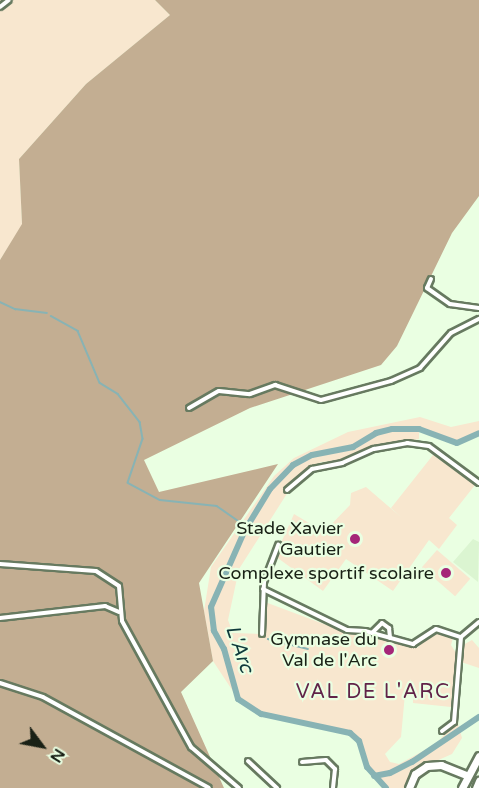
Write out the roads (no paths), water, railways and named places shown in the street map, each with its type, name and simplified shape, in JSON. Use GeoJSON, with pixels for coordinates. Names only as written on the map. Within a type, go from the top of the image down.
{"type":"FeatureCollection","features":[{"type":"Feature","properties":{"kind":"highway"},"geometry":{"type":"LineString","coordinates":[[462,788],[479,756]]}},
{"type":"Feature","properties":{"kind":"highway"},"geometry":{"type":"LineString","coordinates":[[468,788],[479,764]]}},
{"type":"Feature","properties":{"kind":"highway"},"geometry":{"type":"LineString","coordinates":[[410,788],[415,774],[427,766],[441,765],[466,776]]}},
{"type":"Feature","properties":{"kind":"highway"},"geometry":{"type":"LineString","coordinates":[[476,788],[479,781]]}},
{"type":"Feature","properties":{"kind":"street"},"geometry":{"type":"LineString","coordinates":[[0,7],[9,0]]}},
{"type":"Feature","properties":{"kind":"street"},"geometry":{"type":"LineString","coordinates":[[431,279],[427,288],[450,304],[479,308]]}},
{"type":"Feature","properties":{"kind":"street"},"geometry":{"type":"LineString","coordinates":[[189,408],[219,391],[250,394],[275,385],[321,400],[391,381],[420,368],[451,333],[479,319]]}},
{"type":"Feature","properties":{"kind":"street"},"geometry":{"type":"LineString","coordinates":[[287,490],[312,469],[342,464],[374,448],[407,443],[429,446],[479,483]]}},
{"type":"Feature","properties":{"kind":"street"},"geometry":{"type":"LineString","coordinates":[[262,634],[263,589],[278,545]]}},
{"type":"Feature","properties":{"kind":"street"},"geometry":{"type":"LineString","coordinates":[[0,564],[96,571],[120,590],[120,613],[142,662],[191,747],[239,788]]}},
{"type":"Feature","properties":{"kind":"street"},"geometry":{"type":"LineString","coordinates":[[263,589],[346,630],[372,633],[413,644],[436,629],[461,638]]}},
{"type":"Feature","properties":{"kind":"street"},"geometry":{"type":"LineString","coordinates":[[0,618],[105,606],[120,613]]}},
{"type":"Feature","properties":{"kind":"street"},"geometry":{"type":"LineString","coordinates":[[442,731],[454,722],[461,638],[479,622]]}},
{"type":"Feature","properties":{"kind":"street"},"geometry":{"type":"LineString","coordinates":[[372,633],[377,624],[385,624],[391,639]]}},
{"type":"Feature","properties":{"kind":"street"},"geometry":{"type":"LineString","coordinates":[[0,683],[44,697],[209,788]]}},
{"type":"Feature","properties":{"kind":"street"},"geometry":{"type":"LineString","coordinates":[[302,762],[326,760],[335,769],[333,788]]}},
{"type":"Feature","properties":{"kind":"street"},"geometry":{"type":"LineString","coordinates":[[248,761],[277,788]]}},
{"type":"Feature","properties":{"kind":"waterway"},"geometry":{"type":"LineString","coordinates":[[0,302],[15,309],[47,313]]}},
{"type":"Feature","properties":{"kind":"waterway"},"geometry":{"type":"LineString","coordinates":[[51,316],[78,331],[100,383],[118,394],[140,422],[143,439],[128,483],[160,500],[217,506],[247,527]]}},
{"type":"Feature","properties":{"kind":"waterway","name":"L'Arc"},"geometry":{"type":"LineString","coordinates":[[386,788],[367,767],[359,741],[350,733],[261,714],[238,699],[224,649],[214,631],[211,607],[245,530],[270,489],[293,465],[312,455],[353,447],[376,433],[392,429],[419,429],[457,443],[479,433]]}},
{"type":"Feature","properties":{"kind":"waterway"},"geometry":{"type":"LineString","coordinates":[[268,639],[308,649]]}},
{"type":"Feature","properties":{"kind":"waterway"},"geometry":{"type":"LineString","coordinates":[[374,776],[390,773],[412,762],[479,717]]}},
{"type":"Feature","properties":{"kind":"place","name":"Stade Xavier Gautier"},"geometry":{"type":"Point","coordinates":[355,539]}},
{"type":"Feature","properties":{"kind":"place","name":"Complexe sportif scolaire"},"geometry":{"type":"Point","coordinates":[446,573]}},
{"type":"Feature","properties":{"kind":"place","name":"Gymnase du Val de l'Arc"},"geometry":{"type":"Point","coordinates":[389,650]}},
{"type":"Feature","properties":{"kind":"district","name":"VAL DE L'ARC"},"geometry":{"type":"Point","coordinates":[373,692]}}]}
